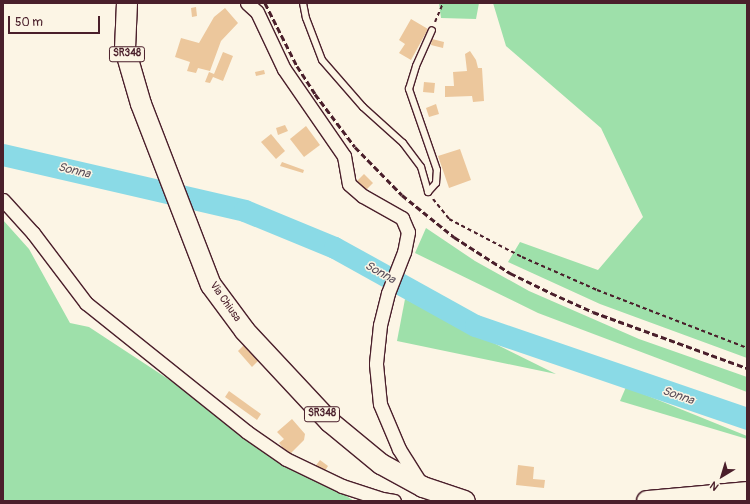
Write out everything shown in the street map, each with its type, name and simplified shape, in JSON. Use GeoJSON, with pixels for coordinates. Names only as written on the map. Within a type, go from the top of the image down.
{"type":"FeatureCollection","features":[{"type":"Feature","properties":{"kind":"main road","name":"Via Chiusa"},"geometry":{"type":"LineString","coordinates":[[127,3],[126,49],[141,104],[211,285],[245,331],[330,422],[381,464],[423,487],[465,501]]}},
{"type":"Feature","properties":{"kind":"main road"},"geometry":{"type":"LineString","coordinates":[[647,501],[747,492]]}},
{"type":"Feature","properties":{"kind":"street"},"geometry":{"type":"LineString","coordinates":[[247,3],[257,12],[284,69],[344,156],[349,184],[364,196],[402,218],[408,232],[404,252],[388,293],[380,325],[376,364],[380,404],[399,449],[423,487]]}},
{"type":"Feature","properties":{"kind":"street"},"geometry":{"type":"LineString","coordinates":[[3,200],[33,233],[86,303],[247,432],[286,459],[342,486],[382,499],[394,501]]}},
{"type":"Feature","properties":{"kind":"lane"},"geometry":{"type":"LineString","coordinates":[[303,3],[306,18],[322,60],[363,107],[402,143],[421,167],[428,192]]}},
{"type":"Feature","properties":{"kind":"lane"},"geometry":{"type":"LineString","coordinates":[[428,192],[436,183],[437,170],[409,89],[416,66],[432,30]]}},
{"type":"Feature","properties":{"kind":"path"},"geometry":{"type":"LineString","coordinates":[[432,30],[443,3]]}},
{"type":"Feature","properties":{"kind":"path"},"geometry":{"type":"LineString","coordinates":[[428,192],[449,219],[522,257],[597,290],[747,348]]}},
{"type":"Feature","properties":{"kind":"green space"},"geometry":{"type":"Polygon","coordinates":[[[439,3],[479,3],[476,19],[441,18],[439,3]]]}},
{"type":"Feature","properties":{"kind":"green space"},"geometry":{"type":"Polygon","coordinates":[[[493,3],[747,3],[747,358],[600,304],[508,262],[520,242],[598,270],[643,217],[601,128],[506,46],[493,3]]]}},
{"type":"Feature","properties":{"kind":"green space"},"geometry":{"type":"Polygon","coordinates":[[[3,220],[29,249],[70,323],[89,327],[354,501],[3,501],[3,220]]]}},
{"type":"Feature","properties":{"kind":"green space"},"geometry":{"type":"Polygon","coordinates":[[[426,228],[475,261],[529,291],[639,339],[747,377],[747,392],[538,313],[415,253],[426,228]]]}},
{"type":"Feature","properties":{"kind":"green space"},"geometry":{"type":"Polygon","coordinates":[[[405,299],[556,374],[397,341],[405,299]]]}},
{"type":"Feature","properties":{"kind":"green space"},"geometry":{"type":"Polygon","coordinates":[[[626,387],[747,436],[747,439],[620,401],[626,387]]]}},
{"type":"Feature","properties":{"kind":"building"},"geometry":{"type":"Polygon","coordinates":[[[196,7],[197,16],[192,17],[191,8],[196,7]]]}},
{"type":"Feature","properties":{"kind":"building"},"geometry":{"type":"Polygon","coordinates":[[[225,8],[238,23],[221,41],[210,71],[198,68],[196,73],[187,71],[190,62],[175,57],[181,38],[199,43],[214,17],[225,8]]]}},
{"type":"Feature","properties":{"kind":"building"},"geometry":{"type":"Polygon","coordinates":[[[411,19],[428,29],[411,60],[399,53],[405,44],[399,40],[411,19]]]}},
{"type":"Feature","properties":{"kind":"building"},"geometry":{"type":"Polygon","coordinates":[[[432,39],[444,42],[443,48],[431,45],[432,39]]]}},
{"type":"Feature","properties":{"kind":"building"},"geometry":{"type":"Polygon","coordinates":[[[470,51],[476,60],[478,68],[482,68],[484,101],[473,102],[472,96],[445,97],[445,86],[454,86],[453,72],[467,71],[465,54],[470,51]]]}},
{"type":"Feature","properties":{"kind":"building"},"geometry":{"type":"Polygon","coordinates":[[[223,52],[233,56],[223,81],[213,77],[210,83],[205,82],[209,72],[214,74],[223,52]]]}},
{"type":"Feature","properties":{"kind":"building"},"geometry":{"type":"Polygon","coordinates":[[[264,70],[265,74],[256,76],[255,72],[264,70]]]}},
{"type":"Feature","properties":{"kind":"building"},"geometry":{"type":"Polygon","coordinates":[[[424,82],[435,83],[434,93],[423,92],[424,82]]]}},
{"type":"Feature","properties":{"kind":"building"},"geometry":{"type":"Polygon","coordinates":[[[436,104],[439,114],[429,117],[426,108],[436,104]]]}},
{"type":"Feature","properties":{"kind":"building"},"geometry":{"type":"Polygon","coordinates":[[[285,125],[288,131],[278,135],[276,128],[285,125]]]}},
{"type":"Feature","properties":{"kind":"building"},"geometry":{"type":"Polygon","coordinates":[[[306,126],[320,145],[304,157],[290,139],[306,126]]]}},
{"type":"Feature","properties":{"kind":"building"},"geometry":{"type":"Polygon","coordinates":[[[271,134],[285,151],[276,159],[261,142],[271,134]]]}},
{"type":"Feature","properties":{"kind":"building"},"geometry":{"type":"Polygon","coordinates":[[[460,149],[471,180],[449,188],[438,156],[460,149]]]}},
{"type":"Feature","properties":{"kind":"building"},"geometry":{"type":"Polygon","coordinates":[[[282,162],[304,170],[303,173],[280,166],[282,162]]]}},
{"type":"Feature","properties":{"kind":"building"},"geometry":{"type":"Polygon","coordinates":[[[364,174],[373,183],[366,190],[357,181],[364,174]]]}},
{"type":"Feature","properties":{"kind":"building"},"geometry":{"type":"Polygon","coordinates":[[[244,345],[258,361],[252,367],[238,351],[244,345]]]}},
{"type":"Feature","properties":{"kind":"building"},"geometry":{"type":"Polygon","coordinates":[[[229,391],[261,414],[257,420],[225,397],[229,391]]]}},
{"type":"Feature","properties":{"kind":"building"},"geometry":{"type":"Polygon","coordinates":[[[292,419],[305,434],[304,440],[289,455],[279,443],[284,439],[277,432],[292,419]]]}},
{"type":"Feature","properties":{"kind":"building"},"geometry":{"type":"Polygon","coordinates":[[[320,460],[328,466],[323,474],[314,468],[320,460]]]}},
{"type":"Feature","properties":{"kind":"building"},"geometry":{"type":"Polygon","coordinates":[[[518,465],[534,467],[533,479],[545,480],[544,488],[516,485],[518,465]]]}},
{"type":"Feature","properties":{"kind":"waterway","name":"Sonna"},"geometry":{"type":"LineString","coordinates":[[3,155],[245,211],[335,248],[476,326],[747,419]]}},
{"type":"Feature","properties":{"kind":"railway"},"geometry":{"type":"LineString","coordinates":[[265,3],[297,66],[315,94],[355,147],[402,195],[454,237],[510,273],[593,312],[747,368]]}}]}
